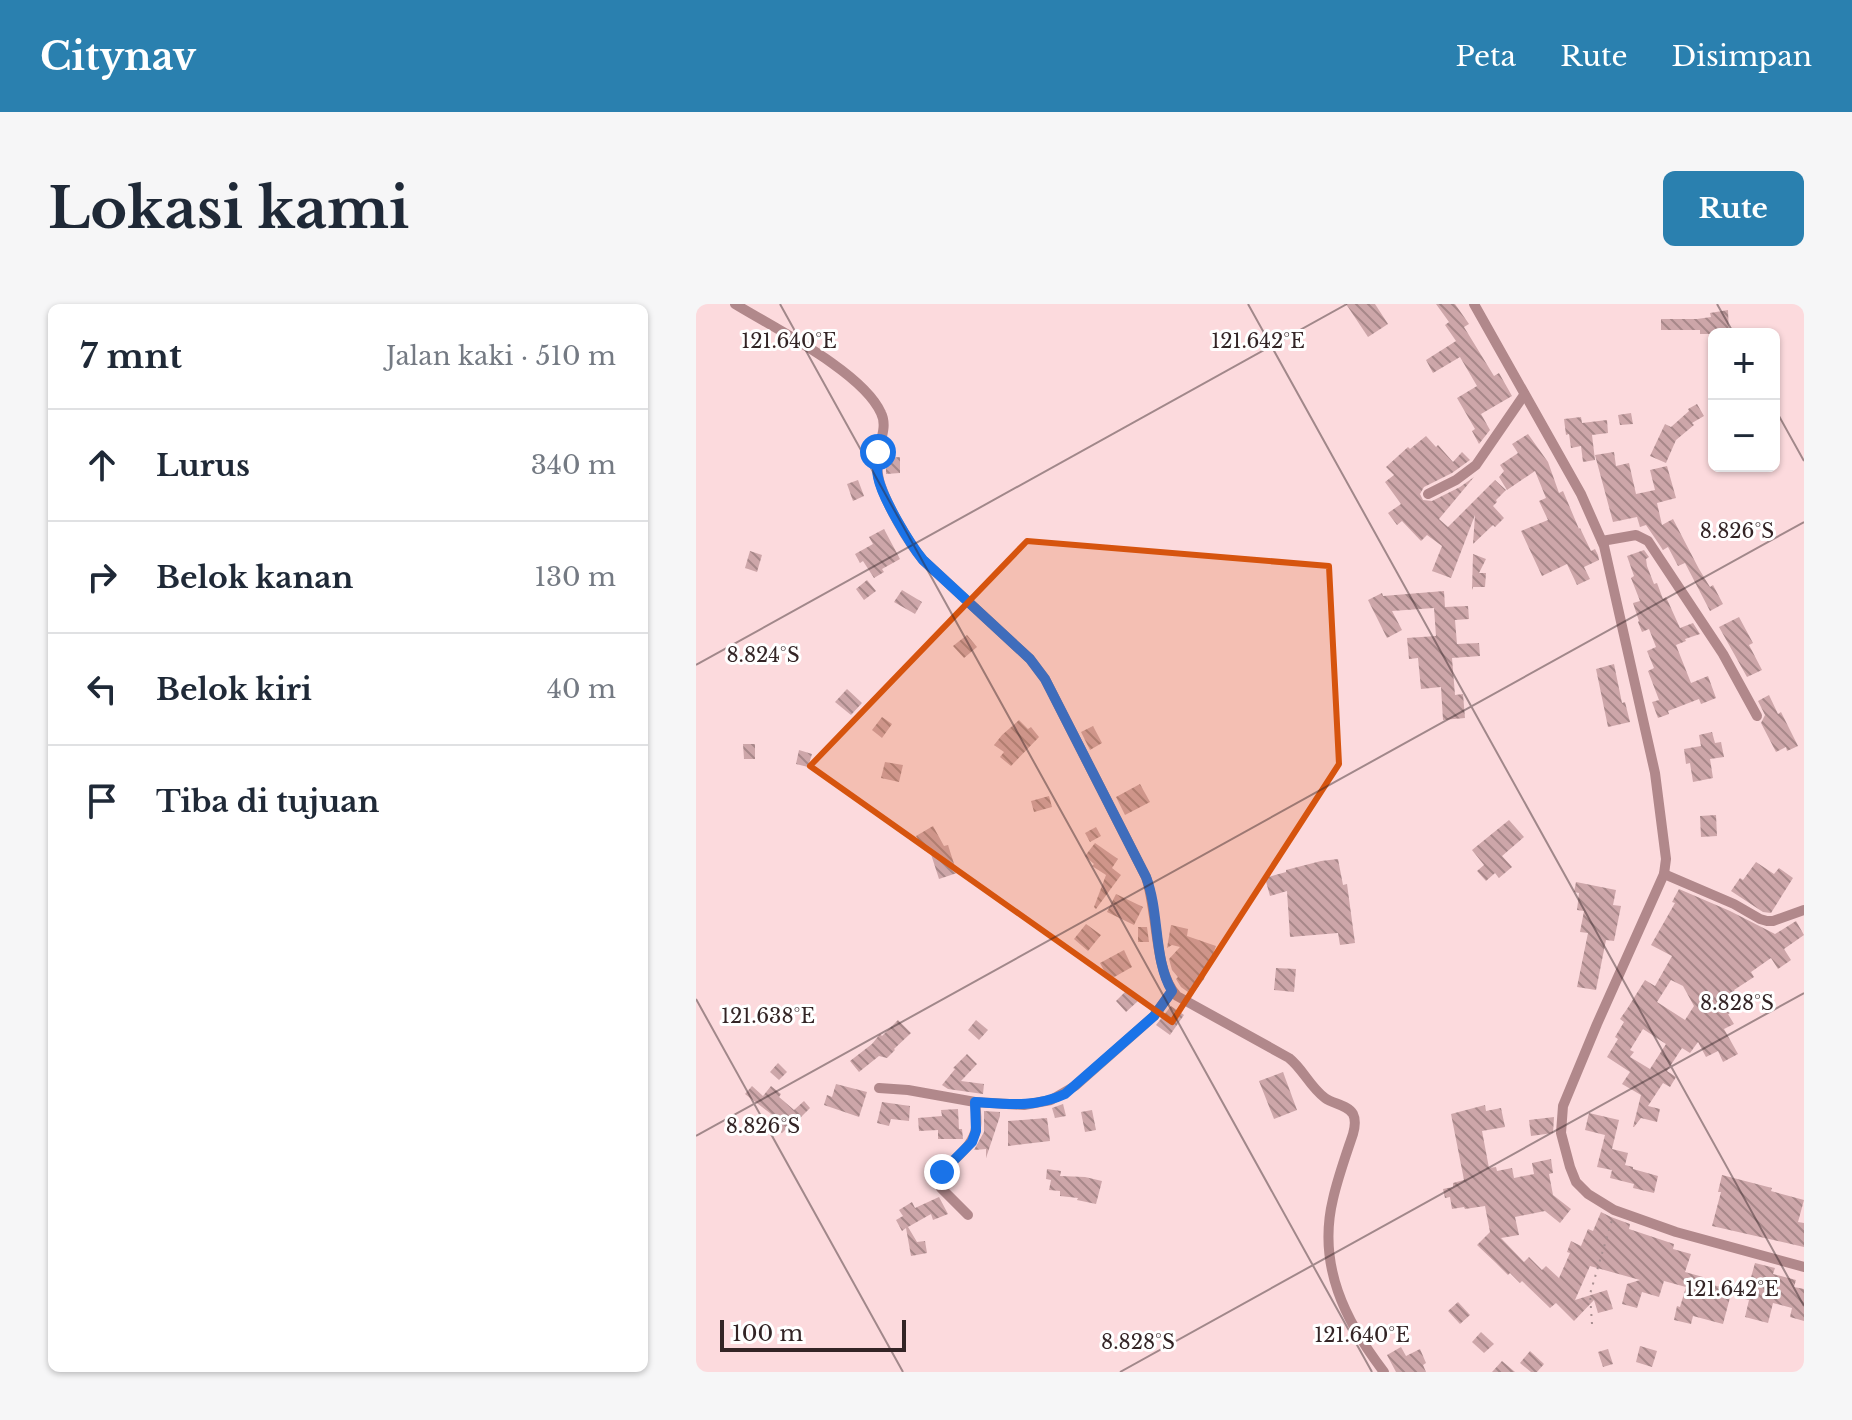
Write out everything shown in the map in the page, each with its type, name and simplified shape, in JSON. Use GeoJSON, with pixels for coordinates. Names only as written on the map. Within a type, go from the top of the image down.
{"type":"FeatureCollection","features":[{"type":"Feature","properties":{"kind":"street"},"geometry":{"type":"LineString","coordinates":[[735,304],[842,370],[862,388],[882,414],[884,423],[878,452],[878,477],[884,495],[912,547],[923,560],[1030,659],[1045,679],[1146,877],[1153,901],[1163,974],[1172,991],[1289,1058],[1299,1065],[1326,1099],[1350,1110],[1354,1116],[1353,1134],[1332,1201],[1329,1256],[1333,1281],[1354,1329],[1384,1372]]}},
{"type":"Feature","properties":{"kind":"street"},"geometry":{"type":"LineString","coordinates":[[1474,304],[1581,494],[1602,541],[1655,773],[1666,859],[1664,874],[1563,1106],[1561,1133],[1570,1167],[1576,1182],[1588,1194],[1614,1210],[1676,1232],[1804,1267]]}},
{"type":"Feature","properties":{"kind":"street"},"geometry":{"type":"LineString","coordinates":[[1428,494],[1456,480],[1476,465],[1524,395]]}},
{"type":"Feature","properties":{"kind":"street"},"geometry":{"type":"LineString","coordinates":[[1602,541],[1636,535],[1648,541],[1723,654],[1757,716]]}},
{"type":"Feature","properties":{"kind":"street"},"geometry":{"type":"LineString","coordinates":[[1664,874],[1767,921],[1804,910]]}},
{"type":"Feature","properties":{"kind":"street"},"geometry":{"type":"LineString","coordinates":[[879,1088],[975,1102],[1024,1105],[1051,1100],[1065,1094],[1154,1016],[1172,991]]}},
{"type":"Feature","properties":{"kind":"street"},"geometry":{"type":"LineString","coordinates":[[968,1215],[941,1188],[938,1180],[972,1142],[976,1131],[975,1102]]}},
{"type":"Feature","properties":{"kind":"path"},"geometry":{"type":"LineString","coordinates":[[1592,1324],[1590,1294],[1614,1210]]}},
{"type":"Feature","properties":{"kind":"highlighted area"},"geometry":{"type":"Polygon","coordinates":[[[1027,541],[1329,566],[1339,764],[1172,1022],[810,766],[1027,541]]]}},
{"type":"Feature","properties":{"kind":"building"},"geometry":{"type":"Polygon","coordinates":[[[1346,304],[1375,304],[1388,324],[1368,337],[1346,304]]]}},
{"type":"Feature","properties":{"kind":"building"},"geometry":{"type":"Polygon","coordinates":[[[1436,304],[1455,304],[1469,324],[1464,327],[1494,376],[1499,373],[1512,396],[1481,414],[1490,430],[1479,444],[1472,431],[1475,429],[1457,398],[1477,386],[1460,357],[1433,373],[1426,360],[1456,341],[1445,325],[1449,322],[1436,304]]]}},
{"type":"Feature","properties":{"kind":"building"},"geometry":{"type":"Polygon","coordinates":[[[1728,310],[1729,328],[1708,328],[1708,334],[1700,334],[1700,330],[1661,330],[1661,319],[1697,319],[1711,317],[1710,313],[1728,310]]]}},
{"type":"Feature","properties":{"kind":"building"},"geometry":{"type":"Polygon","coordinates":[[[1697,404],[1704,416],[1692,423],[1694,425],[1676,440],[1666,463],[1650,456],[1665,424],[1671,427],[1697,404]]]}},
{"type":"Feature","properties":{"kind":"building"},"geometry":{"type":"Polygon","coordinates":[[[1631,413],[1633,424],[1620,425],[1618,415],[1631,413]]]}},
{"type":"Feature","properties":{"kind":"building"},"geometry":{"type":"Polygon","coordinates":[[[1581,417],[1582,423],[1607,420],[1608,433],[1592,435],[1595,460],[1583,462],[1581,446],[1571,448],[1569,434],[1566,435],[1564,419],[1581,417]]]}},
{"type":"Feature","properties":{"kind":"building"},"geometry":{"type":"Polygon","coordinates":[[[1528,434],[1548,462],[1559,493],[1563,491],[1591,551],[1595,549],[1598,555],[1599,560],[1584,567],[1590,579],[1577,585],[1567,564],[1542,576],[1521,531],[1548,520],[1539,501],[1546,498],[1535,471],[1507,490],[1499,477],[1504,471],[1500,465],[1518,453],[1512,444],[1528,434]]]}},
{"type":"Feature","properties":{"kind":"building"},"geometry":{"type":"Polygon","coordinates":[[[1426,436],[1453,462],[1462,452],[1470,460],[1424,487],[1420,494],[1423,500],[1432,501],[1474,477],[1439,519],[1448,527],[1495,480],[1506,490],[1493,506],[1504,518],[1473,544],[1475,515],[1451,578],[1432,571],[1442,546],[1427,535],[1421,541],[1402,521],[1397,525],[1388,513],[1401,504],[1385,482],[1394,475],[1386,467],[1426,436]]]}},
{"type":"Feature","properties":{"kind":"building"},"geometry":{"type":"Polygon","coordinates":[[[1614,452],[1616,466],[1629,463],[1636,494],[1655,490],[1650,470],[1667,466],[1676,498],[1657,503],[1662,525],[1673,519],[1699,569],[1710,587],[1713,585],[1723,604],[1710,611],[1685,563],[1678,566],[1668,547],[1663,550],[1646,525],[1640,527],[1637,517],[1613,522],[1595,455],[1614,452]]]}},
{"type":"Feature","properties":{"kind":"building"},"geometry":{"type":"Polygon","coordinates":[[[900,457],[900,473],[886,474],[886,458],[900,457]]]}},
{"type":"Feature","properties":{"kind":"building"},"geometry":{"type":"Polygon","coordinates":[[[858,480],[864,496],[853,501],[847,484],[858,480]]]}},
{"type":"Feature","properties":{"kind":"building"},"geometry":{"type":"Polygon","coordinates":[[[884,529],[900,559],[882,569],[884,572],[874,578],[855,554],[873,544],[869,537],[884,529]]]}},
{"type":"Feature","properties":{"kind":"building"},"geometry":{"type":"Polygon","coordinates":[[[1644,550],[1649,557],[1646,559],[1647,566],[1654,584],[1657,583],[1663,599],[1666,597],[1680,628],[1693,623],[1700,634],[1676,645],[1691,683],[1708,676],[1716,698],[1701,704],[1699,699],[1658,718],[1652,702],[1659,700],[1648,671],[1654,668],[1647,651],[1656,647],[1649,629],[1642,632],[1638,622],[1633,603],[1640,601],[1627,556],[1644,550]]]}},
{"type":"Feature","properties":{"kind":"building"},"geometry":{"type":"Polygon","coordinates":[[[750,551],[762,555],[757,572],[745,568],[750,551]]]}},
{"type":"Feature","properties":{"kind":"building"},"geometry":{"type":"Polygon","coordinates":[[[1473,554],[1486,559],[1479,573],[1486,573],[1485,587],[1473,587],[1472,590],[1473,554]]]}},
{"type":"Feature","properties":{"kind":"building"},"geometry":{"type":"Polygon","coordinates":[[[867,580],[876,591],[864,600],[856,589],[867,580]]]}},
{"type":"Feature","properties":{"kind":"building"},"geometry":{"type":"Polygon","coordinates":[[[902,590],[922,602],[915,614],[894,602],[902,590]]]}},
{"type":"Feature","properties":{"kind":"building"},"geometry":{"type":"Polygon","coordinates":[[[1444,591],[1445,607],[1468,606],[1469,619],[1455,620],[1457,644],[1479,643],[1480,656],[1452,658],[1455,695],[1463,694],[1465,718],[1443,720],[1441,687],[1421,689],[1418,658],[1409,659],[1407,638],[1436,636],[1434,608],[1392,611],[1402,630],[1387,638],[1368,600],[1382,593],[1383,596],[1444,591]]]}},
{"type":"Feature","properties":{"kind":"building"},"geometry":{"type":"Polygon","coordinates":[[[1739,617],[1753,643],[1749,645],[1762,670],[1747,677],[1719,627],[1739,617]]]}},
{"type":"Feature","properties":{"kind":"building"},"geometry":{"type":"Polygon","coordinates":[[[967,635],[977,647],[964,658],[953,646],[967,635]]]}},
{"type":"Feature","properties":{"kind":"building"},"geometry":{"type":"Polygon","coordinates":[[[1614,664],[1622,703],[1625,702],[1630,722],[1608,727],[1596,669],[1614,664]]]}},
{"type":"Feature","properties":{"kind":"building"},"geometry":{"type":"Polygon","coordinates":[[[847,689],[862,703],[851,715],[835,702],[847,689]]]}},
{"type":"Feature","properties":{"kind":"building"},"geometry":{"type":"Polygon","coordinates":[[[1769,695],[1798,746],[1787,751],[1786,747],[1776,752],[1761,723],[1765,715],[1758,701],[1769,695]]]}},
{"type":"Feature","properties":{"kind":"building"},"geometry":{"type":"Polygon","coordinates":[[[882,717],[892,724],[882,738],[872,730],[882,717]]]}},
{"type":"Feature","properties":{"kind":"building"},"geometry":{"type":"Polygon","coordinates":[[[1019,720],[1028,729],[1031,727],[1039,737],[1011,766],[1000,757],[1004,752],[994,745],[1019,720]]]}},
{"type":"Feature","properties":{"kind":"building"},"geometry":{"type":"Polygon","coordinates":[[[1093,726],[1102,743],[1090,750],[1081,732],[1093,726]]]}},
{"type":"Feature","properties":{"kind":"building"},"geometry":{"type":"Polygon","coordinates":[[[1712,732],[1715,743],[1721,742],[1724,757],[1710,759],[1713,778],[1693,782],[1684,749],[1701,746],[1699,735],[1712,732]]]}},
{"type":"Feature","properties":{"kind":"building"},"geometry":{"type":"Polygon","coordinates":[[[743,744],[755,744],[755,759],[744,759],[743,744]]]}},
{"type":"Feature","properties":{"kind":"building"},"geometry":{"type":"Polygon","coordinates":[[[799,750],[812,754],[808,767],[796,764],[799,750]]]}},
{"type":"Feature","properties":{"kind":"building"},"geometry":{"type":"Polygon","coordinates":[[[885,762],[903,765],[899,782],[881,778],[885,762]]]}},
{"type":"Feature","properties":{"kind":"building"},"geometry":{"type":"Polygon","coordinates":[[[1140,784],[1150,802],[1125,815],[1116,797],[1140,784]]]}},
{"type":"Feature","properties":{"kind":"building"},"geometry":{"type":"Polygon","coordinates":[[[1049,796],[1052,807],[1034,812],[1031,801],[1049,796]]]}},
{"type":"Feature","properties":{"kind":"building"},"geometry":{"type":"Polygon","coordinates":[[[1716,815],[1717,836],[1701,837],[1700,816],[1716,815]]]}},
{"type":"Feature","properties":{"kind":"building"},"geometry":{"type":"Polygon","coordinates":[[[1509,820],[1524,837],[1502,856],[1512,867],[1499,878],[1495,873],[1486,881],[1477,871],[1484,865],[1472,850],[1509,820]]]}},
{"type":"Feature","properties":{"kind":"building"},"geometry":{"type":"Polygon","coordinates":[[[933,826],[944,846],[948,845],[957,873],[939,879],[929,848],[925,851],[916,836],[933,826]]]}},
{"type":"Feature","properties":{"kind":"building"},"geometry":{"type":"Polygon","coordinates":[[[1096,827],[1101,836],[1090,842],[1085,833],[1096,827]]]}},
{"type":"Feature","properties":{"kind":"building"},"geometry":{"type":"Polygon","coordinates":[[[1095,843],[1118,859],[1112,868],[1121,875],[1096,909],[1094,907],[1106,875],[1092,866],[1094,864],[1085,856],[1095,843]]]}},
{"type":"Feature","properties":{"kind":"building"},"geometry":{"type":"Polygon","coordinates":[[[1338,859],[1343,885],[1347,884],[1355,943],[1340,945],[1338,933],[1290,937],[1287,891],[1270,896],[1265,878],[1286,870],[1338,859]]]}},
{"type":"Feature","properties":{"kind":"building"},"geometry":{"type":"Polygon","coordinates":[[[1756,862],[1774,874],[1779,868],[1793,878],[1771,913],[1763,912],[1731,891],[1756,862]]]}},
{"type":"Feature","properties":{"kind":"building"},"geometry":{"type":"Polygon","coordinates":[[[1576,882],[1616,890],[1613,905],[1621,906],[1614,941],[1606,940],[1596,990],[1577,987],[1588,933],[1580,932],[1584,911],[1577,910],[1579,893],[1574,892],[1576,882]]]}},
{"type":"Feature","properties":{"kind":"building"},"geometry":{"type":"Polygon","coordinates":[[[1679,889],[1775,934],[1796,921],[1804,935],[1784,949],[1791,960],[1778,969],[1771,958],[1751,972],[1754,977],[1734,990],[1743,1006],[1728,1014],[1734,1024],[1724,1029],[1738,1054],[1723,1062],[1718,1051],[1706,1057],[1698,1042],[1690,1053],[1682,1048],[1667,1071],[1676,1077],[1670,1087],[1663,1083],[1648,1106],[1660,1109],[1657,1122],[1641,1118],[1633,1127],[1641,1095],[1622,1084],[1630,1072],[1607,1057],[1624,1022],[1620,1019],[1645,980],[1655,986],[1672,956],[1651,945],[1675,903],[1672,902],[1679,889]],[[1671,980],[1657,1002],[1685,1020],[1694,1006],[1683,986],[1671,980]],[[1643,1029],[1630,1050],[1634,1052],[1630,1057],[1650,1069],[1666,1044],[1643,1029]]]}},
{"type":"Feature","properties":{"kind":"building"},"geometry":{"type":"Polygon","coordinates":[[[1116,894],[1143,907],[1134,925],[1107,912],[1116,894]]]}},
{"type":"Feature","properties":{"kind":"building"},"geometry":{"type":"Polygon","coordinates":[[[1086,924],[1101,935],[1088,951],[1074,939],[1086,924]]]}},
{"type":"Feature","properties":{"kind":"building"},"geometry":{"type":"Polygon","coordinates":[[[1171,925],[1188,929],[1187,936],[1216,946],[1204,979],[1192,995],[1181,987],[1172,970],[1169,959],[1180,947],[1172,945],[1167,948],[1171,925]]]}},
{"type":"Feature","properties":{"kind":"building"},"geometry":{"type":"Polygon","coordinates":[[[1138,927],[1147,927],[1149,942],[1138,942],[1138,927]]]}},
{"type":"Feature","properties":{"kind":"building"},"geometry":{"type":"Polygon","coordinates":[[[1124,950],[1132,967],[1109,980],[1100,963],[1124,950]]]}},
{"type":"Feature","properties":{"kind":"building"},"geometry":{"type":"Polygon","coordinates":[[[1276,968],[1296,969],[1294,992],[1274,990],[1276,968]]]}},
{"type":"Feature","properties":{"kind":"building"},"geometry":{"type":"Polygon","coordinates":[[[1127,990],[1138,1001],[1126,1012],[1116,1001],[1127,990]]]}},
{"type":"Feature","properties":{"kind":"building"},"geometry":{"type":"Polygon","coordinates":[[[1171,1006],[1184,1015],[1170,1035],[1156,1025],[1171,1006]]]}},
{"type":"Feature","properties":{"kind":"building"},"geometry":{"type":"Polygon","coordinates":[[[898,1020],[911,1033],[887,1058],[879,1056],[859,1072],[850,1061],[898,1020]]]}},
{"type":"Feature","properties":{"kind":"building"},"geometry":{"type":"Polygon","coordinates":[[[976,1020],[988,1030],[979,1040],[968,1030],[976,1020]]]}},
{"type":"Feature","properties":{"kind":"building"},"geometry":{"type":"Polygon","coordinates":[[[967,1054],[977,1064],[961,1081],[984,1084],[983,1094],[948,1089],[942,1085],[967,1054]]]}},
{"type":"Feature","properties":{"kind":"building"},"geometry":{"type":"Polygon","coordinates":[[[778,1063],[787,1072],[779,1080],[770,1072],[778,1063]]]}},
{"type":"Feature","properties":{"kind":"building"},"geometry":{"type":"Polygon","coordinates":[[[1283,1072],[1297,1110],[1274,1119],[1259,1081],[1283,1072]]]}},
{"type":"Feature","properties":{"kind":"building"},"geometry":{"type":"Polygon","coordinates":[[[836,1084],[867,1092],[859,1117],[824,1105],[827,1095],[832,1097],[836,1084]]]}},
{"type":"Feature","properties":{"kind":"building"},"geometry":{"type":"Polygon","coordinates":[[[752,1086],[763,1096],[771,1086],[794,1110],[804,1101],[810,1108],[796,1122],[801,1128],[794,1135],[787,1128],[782,1133],[774,1126],[779,1120],[745,1094],[752,1086]]]}},
{"type":"Feature","properties":{"kind":"building"},"geometry":{"type":"Polygon","coordinates":[[[882,1102],[910,1106],[909,1121],[891,1119],[889,1126],[877,1123],[882,1102]]]}},
{"type":"Feature","properties":{"kind":"building"},"geometry":{"type":"Polygon","coordinates":[[[1063,1104],[1066,1116],[1055,1118],[1052,1108],[1063,1104]]]}},
{"type":"Feature","properties":{"kind":"building"},"geometry":{"type":"Polygon","coordinates":[[[1485,1105],[1486,1111],[1501,1108],[1505,1127],[1482,1131],[1489,1168],[1496,1167],[1497,1171],[1512,1168],[1514,1178],[1534,1174],[1532,1163],[1551,1159],[1553,1173],[1549,1174],[1553,1195],[1571,1209],[1560,1223],[1545,1211],[1515,1217],[1519,1235],[1501,1238],[1524,1262],[1529,1257],[1542,1270],[1546,1266],[1559,1278],[1570,1253],[1567,1252],[1571,1241],[1581,1246],[1588,1229],[1593,1231],[1601,1212],[1630,1224],[1629,1229],[1674,1244],[1673,1249],[1691,1254],[1685,1272],[1703,1277],[1702,1282],[1732,1290],[1723,1324],[1693,1316],[1691,1324],[1674,1320],[1686,1287],[1664,1281],[1659,1297],[1642,1292],[1637,1308],[1622,1304],[1627,1284],[1640,1280],[1590,1266],[1575,1300],[1607,1290],[1613,1309],[1598,1313],[1594,1300],[1574,1321],[1556,1303],[1550,1308],[1522,1281],[1520,1283],[1510,1273],[1508,1275],[1477,1245],[1490,1232],[1485,1206],[1452,1209],[1450,1197],[1445,1198],[1443,1189],[1464,1180],[1451,1114],[1485,1105]]]}},
{"type":"Feature","properties":{"kind":"building"},"geometry":{"type":"Polygon","coordinates":[[[958,1109],[963,1139],[938,1139],[938,1130],[919,1131],[918,1118],[942,1116],[941,1110],[958,1109]]]}},
{"type":"Feature","properties":{"kind":"building"},"geometry":{"type":"Polygon","coordinates":[[[1092,1110],[1096,1130],[1085,1132],[1081,1112],[1092,1110]]]}},
{"type":"Feature","properties":{"kind":"building"},"geometry":{"type":"Polygon","coordinates":[[[984,1111],[1000,1112],[986,1158],[986,1149],[974,1150],[984,1132],[984,1111]]]}},
{"type":"Feature","properties":{"kind":"building"},"geometry":{"type":"Polygon","coordinates":[[[1589,1113],[1619,1120],[1612,1149],[1628,1153],[1625,1165],[1658,1176],[1654,1193],[1610,1178],[1612,1170],[1597,1167],[1605,1135],[1585,1130],[1589,1113]]]}},
{"type":"Feature","properties":{"kind":"building"},"geometry":{"type":"Polygon","coordinates":[[[1554,1117],[1553,1133],[1531,1136],[1529,1120],[1554,1117]]]}},
{"type":"Feature","properties":{"kind":"building"},"geometry":{"type":"Polygon","coordinates":[[[1047,1118],[1050,1141],[1008,1146],[1008,1121],[1047,1118]]]}},
{"type":"Feature","properties":{"kind":"building"},"geometry":{"type":"Polygon","coordinates":[[[1047,1169],[1061,1171],[1060,1176],[1102,1181],[1096,1204],[1060,1196],[1060,1191],[1049,1190],[1051,1180],[1046,1179],[1047,1169]]]}},
{"type":"Feature","properties":{"kind":"building"},"geometry":{"type":"Polygon","coordinates":[[[1722,1175],[1804,1200],[1798,1222],[1804,1223],[1804,1247],[1712,1226],[1722,1175]]]}},
{"type":"Feature","properties":{"kind":"building"},"geometry":{"type":"Polygon","coordinates":[[[939,1197],[948,1214],[933,1220],[931,1214],[908,1227],[917,1242],[925,1241],[927,1253],[911,1256],[906,1228],[902,1231],[896,1220],[903,1216],[899,1210],[912,1202],[915,1208],[939,1197]]]}},
{"type":"Feature","properties":{"kind":"building"},"geometry":{"type":"Polygon","coordinates":[[[1755,1263],[1775,1268],[1773,1274],[1796,1280],[1794,1287],[1804,1289],[1804,1321],[1790,1317],[1792,1308],[1773,1303],[1768,1323],[1745,1317],[1749,1300],[1745,1299],[1755,1263]]]}},
{"type":"Feature","properties":{"kind":"building"},"geometry":{"type":"Polygon","coordinates":[[[1458,1302],[1470,1315],[1460,1324],[1448,1311],[1458,1302]]]}},
{"type":"Feature","properties":{"kind":"building"},"geometry":{"type":"Polygon","coordinates":[[[1481,1332],[1494,1344],[1484,1353],[1472,1342],[1481,1332]]]}},
{"type":"Feature","properties":{"kind":"building"},"geometry":{"type":"Polygon","coordinates":[[[1640,1346],[1657,1351],[1652,1367],[1636,1362],[1640,1346]]]}},
{"type":"Feature","properties":{"kind":"building"},"geometry":{"type":"Polygon","coordinates":[[[1401,1347],[1406,1356],[1420,1349],[1426,1372],[1396,1372],[1387,1355],[1401,1347]]]}},
{"type":"Feature","properties":{"kind":"building"},"geometry":{"type":"Polygon","coordinates":[[[1608,1349],[1613,1364],[1603,1367],[1598,1352],[1608,1349]]]}},
{"type":"Feature","properties":{"kind":"building"},"geometry":{"type":"Polygon","coordinates":[[[1530,1351],[1544,1364],[1537,1372],[1531,1372],[1520,1363],[1530,1351]]]}},
{"type":"Feature","properties":{"kind":"building"},"geometry":{"type":"Polygon","coordinates":[[[1502,1361],[1515,1372],[1492,1372],[1502,1361]]]}},
{"type":"Feature","properties":{"kind":"route"},"geometry":{"type":"LineString","coordinates":[[878,452],[878,477],[884,495],[912,547],[1030,659],[1045,679],[1146,877],[1153,901],[1163,974],[1172,991],[1154,1016],[1065,1094],[1036,1104],[975,1102],[977,1123],[972,1142],[942,1172]]}}]}
